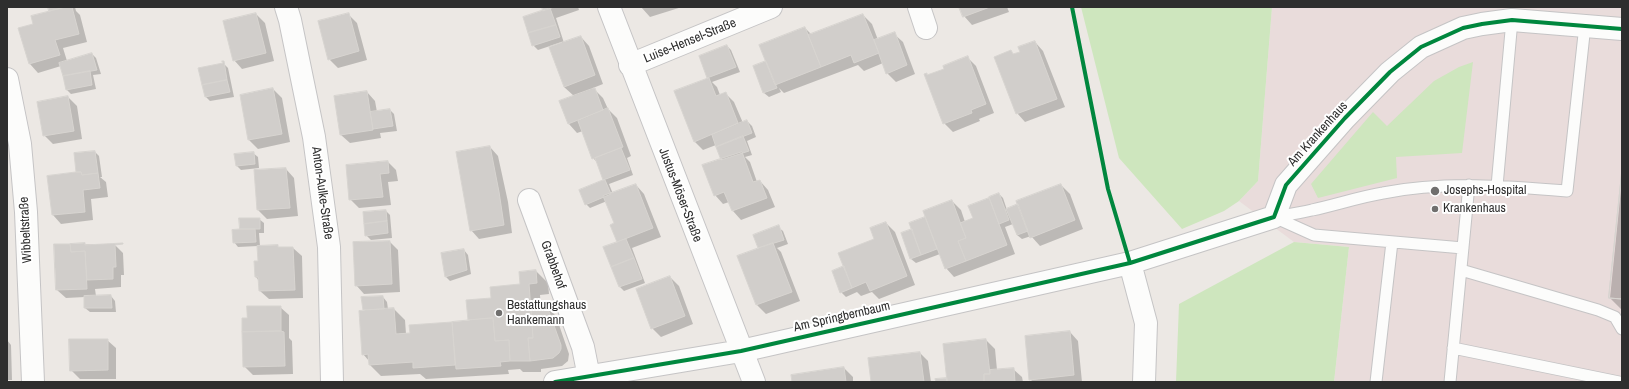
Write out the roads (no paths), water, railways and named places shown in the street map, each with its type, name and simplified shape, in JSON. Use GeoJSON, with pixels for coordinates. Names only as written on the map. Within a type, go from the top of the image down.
{"type":"FeatureCollection","features":[{"type":"Feature","properties":{"kind":"street","name":"Anton-Aulke-Straße"},"geometry":{"type":"LineString","coordinates":[[286,7],[314,137],[329,247],[332,382]]}},
{"type":"Feature","properties":{"kind":"street","name":"Justus-Möser-Straße"},"geometry":{"type":"LineString","coordinates":[[609,7],[630,65],[754,382]]}},
{"type":"Feature","properties":{"kind":"street","name":"Luise-Hensel-Straße"},"geometry":{"type":"LineString","coordinates":[[630,65],[771,7]]}},
{"type":"Feature","properties":{"kind":"street"},"geometry":{"type":"LineString","coordinates":[[919,7],[926,28]]}},
{"type":"Feature","properties":{"kind":"street","name":"Am Krankenhaus"},"geometry":{"type":"LineString","coordinates":[[1274,217],[1286,185],[1345,118],[1390,72],[1421,47],[1463,28],[1512,20],[1622,29]]}},
{"type":"Feature","properties":{"kind":"street","name":"Wibbeltstraße"},"geometry":{"type":"LineString","coordinates":[[7,79],[20,144],[26,212],[33,382]]}},
{"type":"Feature","properties":{"kind":"street","name":"Grabbehof"},"geometry":{"type":"LineString","coordinates":[[529,200],[583,347],[590,379]]}},
{"type":"Feature","properties":{"kind":"street"},"geometry":{"type":"LineString","coordinates":[[1144,382],[1146,323],[1130,263],[1274,217]]}},
{"type":"Feature","properties":{"kind":"street","name":"Am Springbernbaum"},"geometry":{"type":"LineString","coordinates":[[555,382],[590,379],[741,350],[1130,263]]}},
{"type":"Feature","properties":{"kind":"lane"},"geometry":{"type":"LineString","coordinates":[[1497,186],[1512,20]]}},
{"type":"Feature","properties":{"kind":"lane"},"geometry":{"type":"LineString","coordinates":[[1274,217],[1384,193],[1469,185],[1567,191],[1585,25]]}},
{"type":"Feature","properties":{"kind":"lane"},"geometry":{"type":"LineString","coordinates":[[1450,382],[1469,185]]}},
{"type":"Feature","properties":{"kind":"lane"},"geometry":{"type":"LineString","coordinates":[[1274,217],[1314,235],[1463,248]]}},
{"type":"Feature","properties":{"kind":"lane"},"geometry":{"type":"LineString","coordinates":[[1376,382],[1392,242]]}},
{"type":"Feature","properties":{"kind":"lane"},"geometry":{"type":"LineString","coordinates":[[1461,270],[1598,310],[1614,317],[1622,330]]}},
{"type":"Feature","properties":{"kind":"lane"},"geometry":{"type":"LineString","coordinates":[[1453,348],[1620,382],[1622,378]]}},
{"type":"Feature","properties":{"kind":"place","name":"Josephs-Hospital"},"geometry":{"type":"Point","coordinates":[1435,191]}},
{"type":"Feature","properties":{"kind":"place","name":"Krankenhaus"},"geometry":{"type":"Point","coordinates":[1435,209]}},
{"type":"Feature","properties":{"kind":"place","name":"Bestattungshaus Hankemann"},"geometry":{"type":"Point","coordinates":[499,313]}}]}
